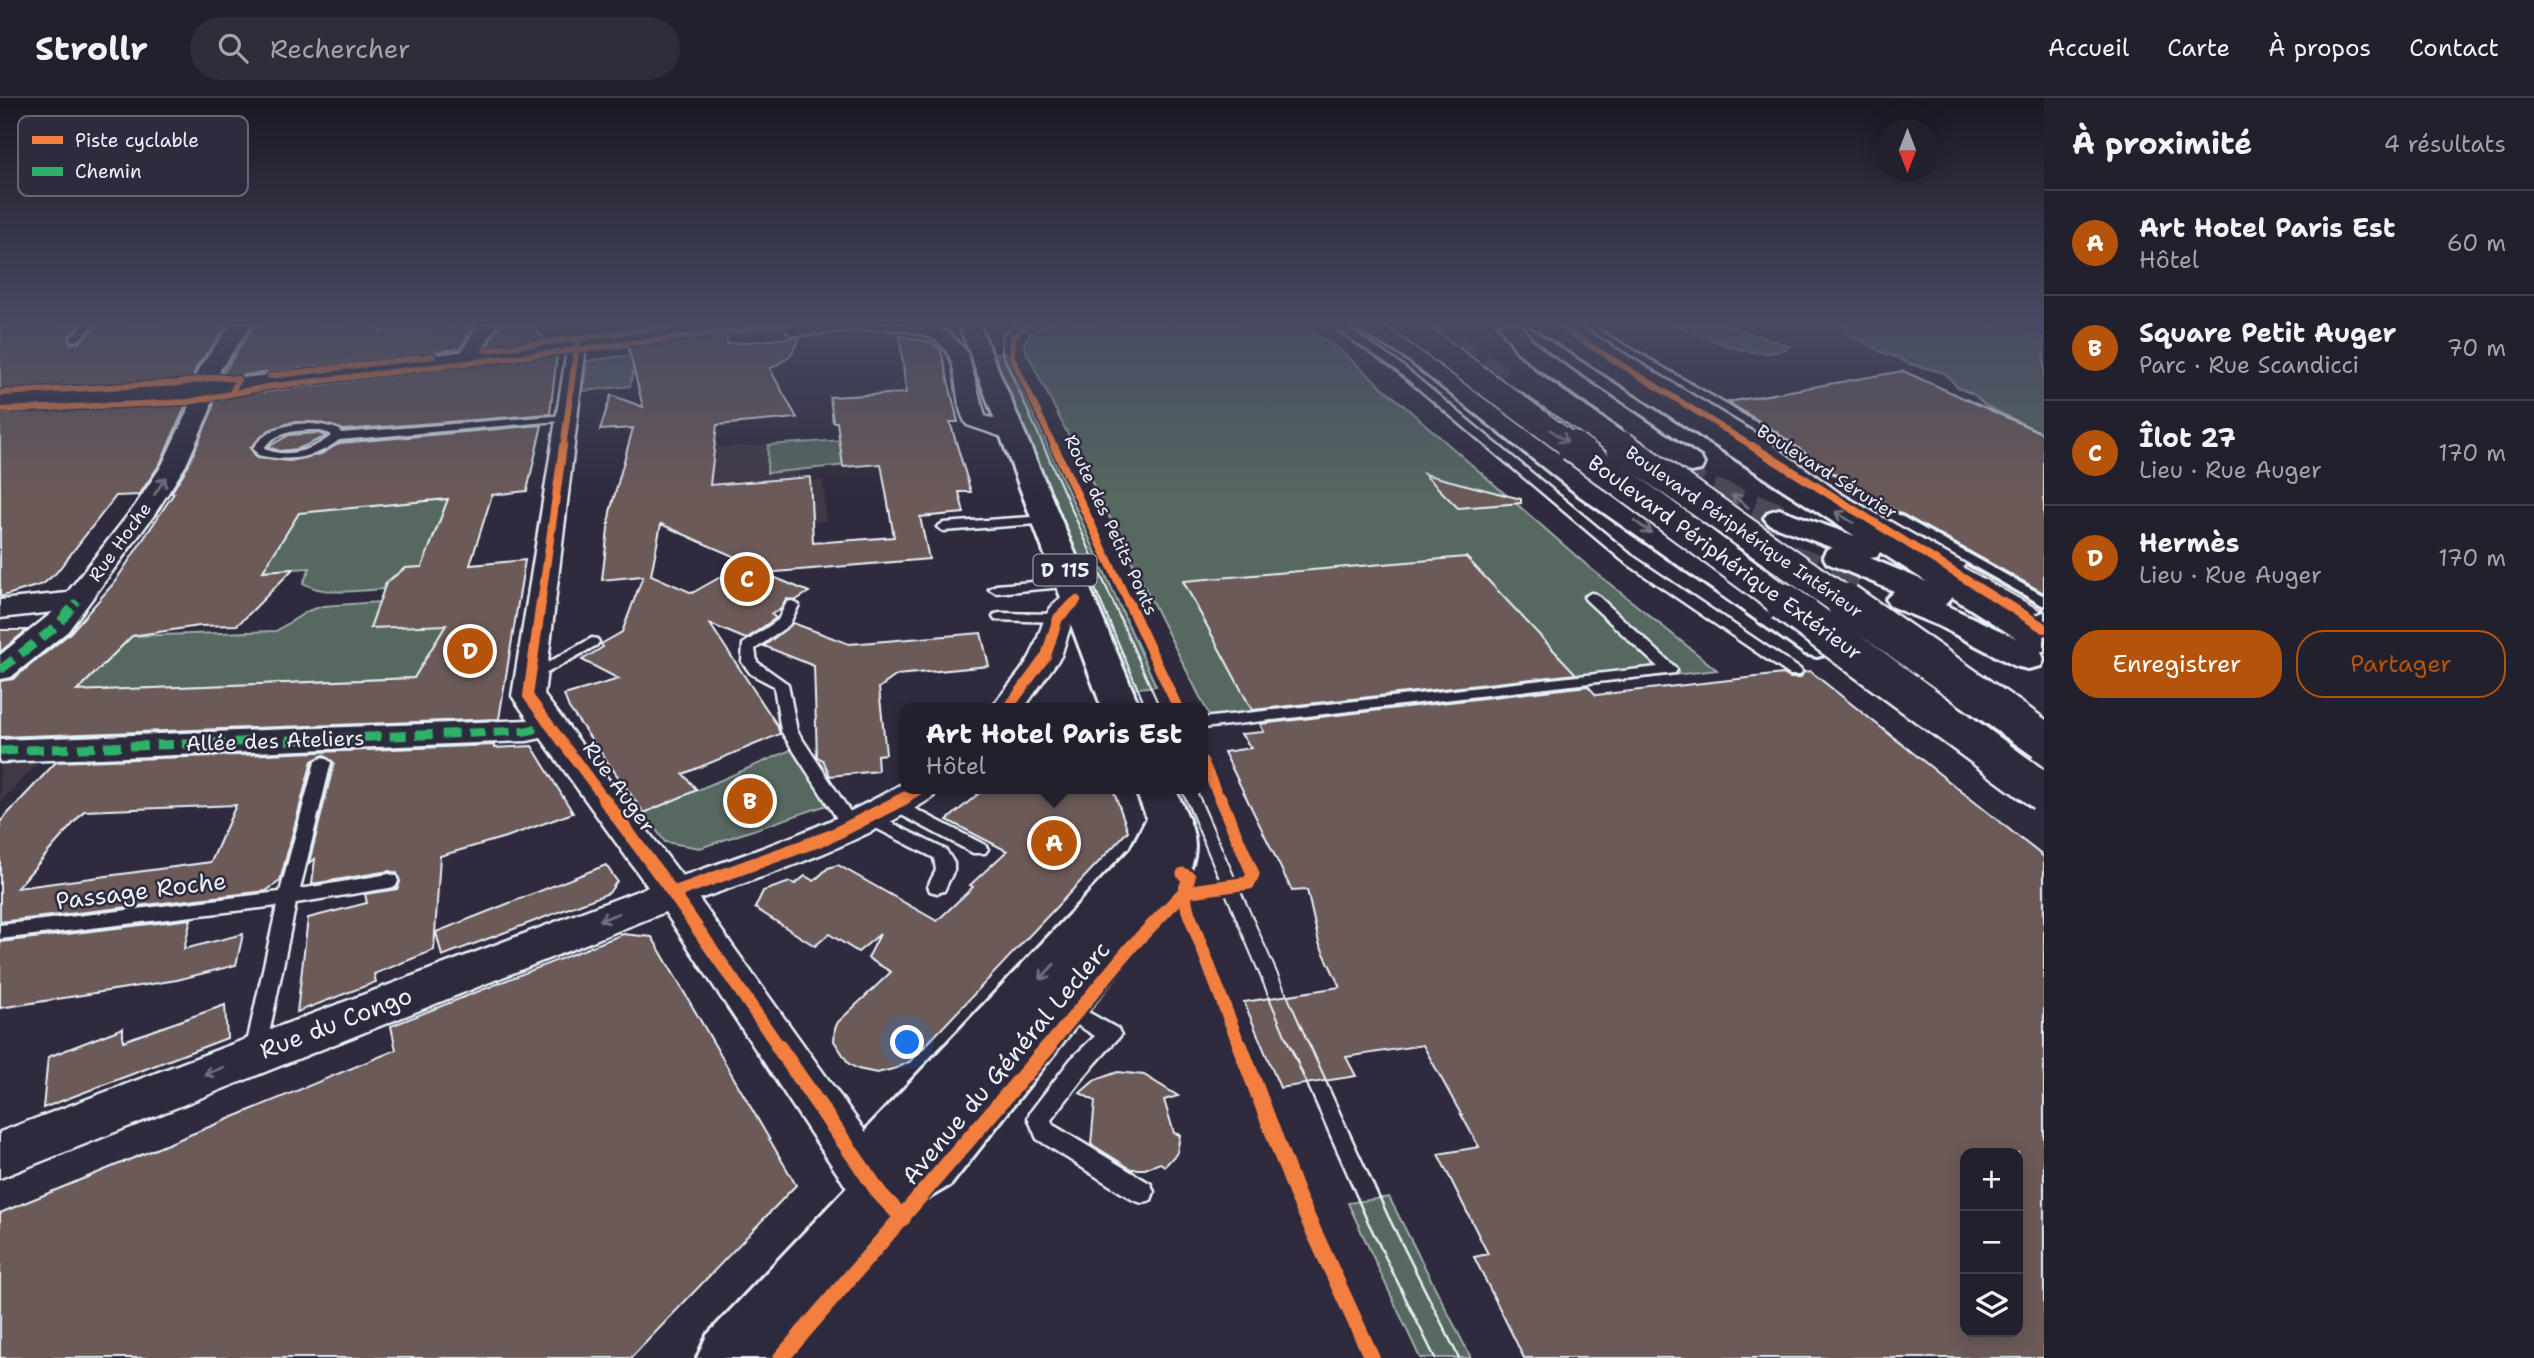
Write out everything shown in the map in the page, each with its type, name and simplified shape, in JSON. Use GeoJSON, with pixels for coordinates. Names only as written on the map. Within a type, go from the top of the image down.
{"type":"FeatureCollection","features":[{"type":"Feature","properties":{"kind":"main road"},"geometry":{"type":"LineString","coordinates":[[204,388],[206,383]]}},
{"type":"Feature","properties":{"kind":"main road"},"geometry":{"type":"LineString","coordinates":[[0,404],[160,395],[248,383]]}},
{"type":"Feature","properties":{"kind":"main road","name":"D 115"},"geometry":{"type":"LineString","coordinates":[[993,383],[1046,520],[1068,600],[1119,703]]}},
{"type":"Feature","properties":{"kind":"main road"},"geometry":{"type":"LineString","coordinates":[[1452,383],[1587,488],[1879,688],[2003,763]]}},
{"type":"Feature","properties":{"kind":"main road","name":"Boulevard Périphérique Extérieur"},"geometry":{"type":"LineString","coordinates":[[1485,383],[2044,793]]}},
{"type":"Feature","properties":{"kind":"main road","name":"Boulevard Périphérique Intérieur"},"geometry":{"type":"LineString","coordinates":[[1528,383],[2044,740]]}},
{"type":"Feature","properties":{"kind":"main road"},"geometry":{"type":"LineString","coordinates":[[1574,383],[1691,464],[2044,740]]}},
{"type":"Feature","properties":{"kind":"main road","name":"Boulevard Sérurier"},"geometry":{"type":"LineString","coordinates":[[1632,383],[2044,641]]}},
{"type":"Feature","properties":{"kind":"main road"},"geometry":{"type":"LineString","coordinates":[[0,398],[167,387],[204,388]]}},
{"type":"Feature","properties":{"kind":"main road"},"geometry":{"type":"LineString","coordinates":[[1779,518],[1944,579]]}},
{"type":"Feature","properties":{"kind":"main road"},"geometry":{"type":"LineString","coordinates":[[1838,556],[1991,624],[2044,654]]}},
{"type":"Feature","properties":{"kind":"main road"},"geometry":{"type":"LineString","coordinates":[[1867,586],[1951,619],[2044,666]]}},
{"type":"Feature","properties":{"kind":"main road","name":"Avenue du Général Leclerc"},"geometry":{"type":"LineString","coordinates":[[730,1358],[880,1194],[931,1166],[1171,870],[1175,833],[1160,801]]}},
{"type":"Feature","properties":{"kind":"main road","name":"Avenue du Général Leclerc"},"geometry":{"type":"LineString","coordinates":[[880,1194],[888,1145],[1147,860],[1161,836],[1160,801]]}},
{"type":"Feature","properties":{"kind":"street","name":"Rue Auger"},"geometry":{"type":"LineString","coordinates":[[571,383],[528,696],[673,893],[880,1194]]}},
{"type":"Feature","properties":{"kind":"street"},"geometry":{"type":"LineString","coordinates":[[965,383],[975,420],[1014,434]]}},
{"type":"Feature","properties":{"kind":"street","name":"Rue Hoche"},"geometry":{"type":"LineString","coordinates":[[0,670],[58,625],[145,510],[174,465],[199,410],[204,388]]}},
{"type":"Feature","properties":{"kind":"street"},"geometry":{"type":"LineString","coordinates":[[1012,703],[1046,656],[1068,600]]}},
{"type":"Feature","properties":{"kind":"street"},"geometry":{"type":"LineString","coordinates":[[0,609],[77,601]]}},
{"type":"Feature","properties":{"kind":"street","name":"Allée des Ateliers"},"geometry":{"type":"LineString","coordinates":[[0,751],[527,731],[549,724]]}},
{"type":"Feature","properties":{"kind":"street","name":"Rue du Congo"},"geometry":{"type":"LineString","coordinates":[[0,1156],[884,810]]}},
{"type":"Feature","properties":{"kind":"lane"},"geometry":{"type":"LineString","coordinates":[[1417,383],[1627,558],[1795,673]]}},
{"type":"Feature","properties":{"kind":"lane"},"geometry":{"type":"LineString","coordinates":[[1683,383],[1767,433],[1845,489],[2044,602]]}},
{"type":"Feature","properties":{"kind":"lane"},"geometry":{"type":"LineString","coordinates":[[1696,383],[1810,456],[1845,489]]}},
{"type":"Feature","properties":{"kind":"lane"},"geometry":{"type":"LineString","coordinates":[[336,437],[335,432],[328,428],[300,428],[270,436],[261,442],[258,448],[262,453],[287,456],[319,448],[336,437],[566,418]]}},
{"type":"Feature","properties":{"kind":"lane"},"geometry":{"type":"LineString","coordinates":[[943,527],[1046,520]]}},
{"type":"Feature","properties":{"kind":"lane"},"geometry":{"type":"LineString","coordinates":[[996,589],[1068,600]]}},
{"type":"Feature","properties":{"kind":"lane"},"geometry":{"type":"LineString","coordinates":[[1208,722],[1670,670],[1591,597]]}},
{"type":"Feature","properties":{"kind":"lane"},"geometry":{"type":"LineString","coordinates":[[1000,617],[1068,600]]}},
{"type":"Feature","properties":{"kind":"lane"},"geometry":{"type":"LineString","coordinates":[[792,605],[784,622],[748,647],[747,659],[753,670],[781,684],[789,731],[940,854],[946,863],[946,872],[937,886]]}},
{"type":"Feature","properties":{"kind":"lane"},"geometry":{"type":"LineString","coordinates":[[2009,619],[2032,621],[2044,617]]}},
{"type":"Feature","properties":{"kind":"lane"},"geometry":{"type":"LineString","coordinates":[[531,676],[592,642]]}},
{"type":"Feature","properties":{"kind":"lane"},"geometry":{"type":"LineString","coordinates":[[256,1054],[288,898],[323,762]]}},
{"type":"Feature","properties":{"kind":"lane"},"geometry":{"type":"LineString","coordinates":[[884,810],[979,849]]}},
{"type":"Feature","properties":{"kind":"lane","name":"Passage Roche"},"geometry":{"type":"LineString","coordinates":[[0,932],[288,898],[390,881]]}},
{"type":"Feature","properties":{"kind":"lane"},"geometry":{"type":"LineString","coordinates":[[1061,1004],[1110,1035],[1079,1066],[1040,1118],[1045,1132],[1142,1192]]}},
{"type":"Feature","properties":{"kind":"shaded area"},"geometry":{"type":"Polygon","coordinates":[[[843,440],[846,467],[799,471],[800,482],[823,480],[826,521],[812,522],[710,488],[714,448],[843,440]]]}},
{"type":"Feature","properties":{"kind":"shaded area"},"geometry":{"type":"Polygon","coordinates":[[[40,761],[0,802],[0,762],[40,761]]]}},
{"type":"Feature","properties":{"kind":"green space"},"geometry":{"type":"Polygon","coordinates":[[[584,383],[631,383],[630,386],[583,391],[584,383]]]}},
{"type":"Feature","properties":{"kind":"green space"},"geometry":{"type":"Polygon","coordinates":[[[1001,383],[1019,383],[1098,558],[1077,560],[1001,383]]]}},
{"type":"Feature","properties":{"kind":"green space"},"geometry":{"type":"Polygon","coordinates":[[[1042,383],[1378,383],[1590,568],[1717,670],[1215,727],[1208,713],[1208,703],[1203,703],[1042,383]]]}},
{"type":"Feature","properties":{"kind":"green space"},"geometry":{"type":"Polygon","coordinates":[[[1953,383],[2044,383],[2044,434],[1985,405],[1973,394],[1958,388],[1953,383]]]}},
{"type":"Feature","properties":{"kind":"green space"},"geometry":{"type":"Polygon","coordinates":[[[843,440],[846,465],[767,473],[768,445],[843,440]]]}},
{"type":"Feature","properties":{"kind":"green space"},"geometry":{"type":"Polygon","coordinates":[[[316,456],[448,499],[422,567],[395,575],[384,589],[342,592],[322,590],[303,583],[310,568],[259,571],[285,465],[289,460],[316,456]]]}},
{"type":"Feature","properties":{"kind":"green space"},"geometry":{"type":"Polygon","coordinates":[[[1103,569],[1156,686],[1131,689],[1082,571],[1103,569]]]}},
{"type":"Feature","properties":{"kind":"green space"},"geometry":{"type":"Polygon","coordinates":[[[379,602],[370,628],[451,617],[414,678],[77,691],[132,636],[276,631],[308,611],[323,606],[379,602]]]}},
{"type":"Feature","properties":{"kind":"green space"},"geometry":{"type":"Polygon","coordinates":[[[793,749],[830,804],[700,848],[665,842],[644,813],[793,749]]]}},
{"type":"Feature","properties":{"kind":"green space"},"geometry":{"type":"Polygon","coordinates":[[[1389,1197],[1471,1358],[1420,1358],[1348,1203],[1389,1197]]]}},
{"type":"Feature","properties":{"kind":"building"},"geometry":{"type":"Polygon","coordinates":[[[0,383],[178,383],[0,394],[0,383]]]}},
{"type":"Feature","properties":{"kind":"building"},"geometry":{"type":"Polygon","coordinates":[[[336,383],[554,383],[550,414],[343,430],[317,422],[292,422],[269,430],[250,448],[257,458],[290,461],[321,454],[340,443],[542,425],[527,491],[492,495],[470,565],[525,560],[499,719],[0,737],[0,681],[13,679],[70,633],[114,583],[174,493],[171,493],[188,466],[215,398],[336,383]],[[448,499],[299,513],[263,571],[293,569],[237,625],[199,626],[132,636],[77,691],[414,678],[446,625],[370,628],[386,583],[405,568],[422,567],[448,499]]]}},
{"type":"Feature","properties":{"kind":"building"},"geometry":{"type":"Polygon","coordinates":[[[637,383],[778,383],[797,418],[717,425],[710,485],[810,477],[813,543],[894,537],[881,464],[843,467],[837,422],[833,422],[830,397],[906,393],[905,383],[949,383],[958,422],[950,422],[971,492],[959,492],[964,513],[920,517],[929,559],[764,573],[809,592],[796,600],[786,599],[781,609],[771,614],[776,618],[746,639],[710,624],[777,725],[780,734],[683,774],[697,790],[644,813],[569,708],[564,695],[619,679],[582,660],[603,647],[601,644],[622,632],[643,576],[602,580],[610,512],[633,428],[600,430],[611,395],[643,407],[637,383]],[[661,524],[651,575],[692,593],[747,562],[661,524]]]}},
{"type":"Feature","properties":{"kind":"building"},"geometry":{"type":"Polygon","coordinates":[[[1836,383],[1929,383],[2044,434],[2044,593],[1850,485],[1772,429],[1728,402],[1836,383]]]}},
{"type":"Feature","properties":{"kind":"building"},"geometry":{"type":"Polygon","coordinates":[[[188,401],[160,464],[139,495],[116,496],[56,573],[43,584],[0,597],[0,414],[188,401]]]}},
{"type":"Feature","properties":{"kind":"building"},"geometry":{"type":"Polygon","coordinates":[[[317,433],[327,436],[298,449],[280,451],[268,447],[289,435],[317,433]]]}},
{"type":"Feature","properties":{"kind":"building"},"geometry":{"type":"Polygon","coordinates":[[[1424,474],[1521,499],[1521,503],[1458,508],[1424,474]]]}},
{"type":"Feature","properties":{"kind":"building"},"geometry":{"type":"Polygon","coordinates":[[[1466,557],[1576,674],[1252,710],[1183,581],[1466,557]]]}},
{"type":"Feature","properties":{"kind":"building"},"geometry":{"type":"Polygon","coordinates":[[[1966,565],[2044,609],[2044,610],[1964,567],[1966,565]]]}},
{"type":"Feature","properties":{"kind":"building"},"geometry":{"type":"Polygon","coordinates":[[[793,623],[849,644],[981,633],[989,666],[897,675],[879,688],[886,754],[877,755],[878,771],[830,776],[823,760],[817,757],[814,666],[764,646],[793,623]]]}},
{"type":"Feature","properties":{"kind":"building"},"geometry":{"type":"Polygon","coordinates":[[[0,630],[27,630],[0,652],[0,630]]]}},
{"type":"Feature","properties":{"kind":"building"},"geometry":{"type":"Polygon","coordinates":[[[1810,671],[2044,857],[2044,1358],[1524,1358],[1474,1257],[1488,1254],[1438,1154],[1479,1147],[1423,1045],[1346,1057],[1356,1076],[1280,1088],[1244,1002],[1340,987],[1319,943],[1307,890],[1292,891],[1224,752],[1251,748],[1241,734],[1264,732],[1260,724],[1588,686],[1596,695],[1783,674],[1790,678],[1800,678],[1804,672],[1810,671]]]}},
{"type":"Feature","properties":{"kind":"building"},"geometry":{"type":"Polygon","coordinates":[[[494,745],[494,748],[532,746],[573,813],[509,836],[440,856],[434,950],[374,974],[376,982],[297,1012],[308,918],[367,903],[365,894],[397,889],[400,882],[397,873],[389,871],[312,884],[315,859],[309,863],[334,763],[324,755],[312,761],[280,881],[266,891],[0,922],[0,822],[56,762],[494,745]],[[236,805],[84,811],[17,888],[211,862],[236,805]]]}},
{"type":"Feature","properties":{"kind":"building"},"geometry":{"type":"Polygon","coordinates":[[[978,794],[1115,794],[1128,831],[911,1061],[877,1073],[858,1069],[849,1064],[834,1041],[835,1028],[838,1022],[891,972],[868,958],[880,934],[858,952],[829,934],[815,946],[755,908],[763,891],[790,882],[795,884],[805,876],[814,881],[828,868],[838,865],[937,921],[973,887],[970,885],[1007,851],[947,820],[978,794]]]}},
{"type":"Feature","properties":{"kind":"building"},"geometry":{"type":"Polygon","coordinates":[[[606,865],[617,881],[609,893],[442,956],[436,932],[606,865]]]}},
{"type":"Feature","properties":{"kind":"building"},"geometry":{"type":"Polygon","coordinates":[[[191,919],[184,949],[243,934],[236,965],[177,980],[0,1008],[0,942],[191,919]]]}},
{"type":"Feature","properties":{"kind":"building"},"geometry":{"type":"Polygon","coordinates":[[[623,934],[652,937],[796,1185],[631,1358],[0,1358],[0,1213],[396,1050],[391,1026],[623,934]]]}},
{"type":"Feature","properties":{"kind":"building"},"geometry":{"type":"Polygon","coordinates":[[[225,1005],[227,1038],[43,1108],[48,1057],[123,1028],[123,1041],[225,1005]]]}},
{"type":"Feature","properties":{"kind":"building"},"geometry":{"type":"Polygon","coordinates":[[[1118,1072],[1144,1075],[1178,1096],[1164,1100],[1174,1133],[1180,1135],[1177,1153],[1165,1166],[1160,1163],[1145,1169],[1131,1169],[1091,1144],[1095,1101],[1080,1093],[1095,1080],[1118,1072]]]}},
{"type":"Feature","properties":{"kind":"tunnel"},"geometry":{"type":"LineString","coordinates":[[1509,383],[1602,448]]}},
{"type":"Feature","properties":{"kind":"tunnel"},"geometry":{"type":"LineString","coordinates":[[1600,446],[1655,485]]}},
{"type":"Feature","properties":{"kind":"tunnel"},"geometry":{"type":"LineString","coordinates":[[1673,470],[1700,489],[1779,518]]}},
{"type":"Feature","properties":{"kind":"tunnel"},"geometry":{"type":"LineString","coordinates":[[1662,509],[1732,539],[1867,586]]}},
{"type":"Feature","properties":{"kind":"tram line"},"geometry":{"type":"LineString","coordinates":[[1015,383],[1158,703]]}},
{"type":"Feature","properties":{"kind":"tram line"},"geometry":{"type":"LineString","coordinates":[[1085,565],[1144,703]]}},
{"type":"Feature","properties":{"kind":"tram line"},"geometry":{"type":"LineString","coordinates":[[1183,794],[1290,1047]]}},
{"type":"Feature","properties":{"kind":"tram line"},"geometry":{"type":"LineString","coordinates":[[1198,794],[1310,1047]]}},
{"type":"Feature","properties":{"kind":"tram line"},"geometry":{"type":"LineString","coordinates":[[1290,1046],[1366,1218],[1435,1358]]}},
{"type":"Feature","properties":{"kind":"tram line"},"geometry":{"type":"LineString","coordinates":[[1310,1046],[1389,1218],[1459,1358]]}},
{"type":"Feature","properties":{"kind":"marked path"},"geometry":{"type":"LineString","coordinates":[[0,670],[58,625],[77,601]]}},
{"type":"Feature","properties":{"kind":"marked path"},"geometry":{"type":"LineString","coordinates":[[0,751],[527,731],[549,725]]}},
{"type":"Feature","properties":{"kind":"cycle path"},"geometry":{"type":"LineString","coordinates":[[0,393],[180,383]]}},
{"type":"Feature","properties":{"kind":"cycle path"},"geometry":{"type":"LineString","coordinates":[[232,393],[236,383]]}},
{"type":"Feature","properties":{"kind":"cycle path"},"geometry":{"type":"LineString","coordinates":[[0,410],[188,402],[302,383]]}},
{"type":"Feature","properties":{"kind":"cycle path"},"geometry":{"type":"LineString","coordinates":[[572,383],[528,696],[673,893],[880,1194],[903,1218]]}},
{"type":"Feature","properties":{"kind":"cycle path","name":"Route des Petits Ponts"},"geometry":{"type":"LineString","coordinates":[[1024,383],[1176,703]]}},
{"type":"Feature","properties":{"kind":"cycle path"},"geometry":{"type":"LineString","coordinates":[[1650,383],[2044,628]]}},
{"type":"Feature","properties":{"kind":"cycle path"},"geometry":{"type":"LineString","coordinates":[[1012,703],[1046,656],[1058,618],[1077,600]]}},
{"type":"Feature","properties":{"kind":"cycle path"},"geometry":{"type":"LineString","coordinates":[[1184,892],[1249,883],[1253,874],[1208,772]]}},
{"type":"Feature","properties":{"kind":"cycle path"},"geometry":{"type":"LineString","coordinates":[[673,893],[831,836],[892,807],[912,794]]}},
{"type":"Feature","properties":{"kind":"cycle path"},"geometry":{"type":"LineString","coordinates":[[1183,874],[1189,877],[1184,892],[1188,911],[1297,1195],[1372,1358]]}},
{"type":"Feature","properties":{"kind":"cycle path"},"geometry":{"type":"LineString","coordinates":[[781,1358],[975,1135],[1131,947],[1184,892]]}},
{"type":"Feature","properties":{"kind":"place","name":"Îlot 27"},"geometry":{"type":"Point","coordinates":[747,579]}},
{"type":"Feature","properties":{"kind":"place","name":"Hermès"},"geometry":{"type":"Point","coordinates":[470,651]}},
{"type":"Feature","properties":{"kind":"place","name":"Square Petit Auger"},"geometry":{"type":"Point","coordinates":[750,801]}},
{"type":"Feature","properties":{"kind":"place","name":"Art Hotel Paris Est"},"geometry":{"type":"Point","coordinates":[1054,843]}}]}
